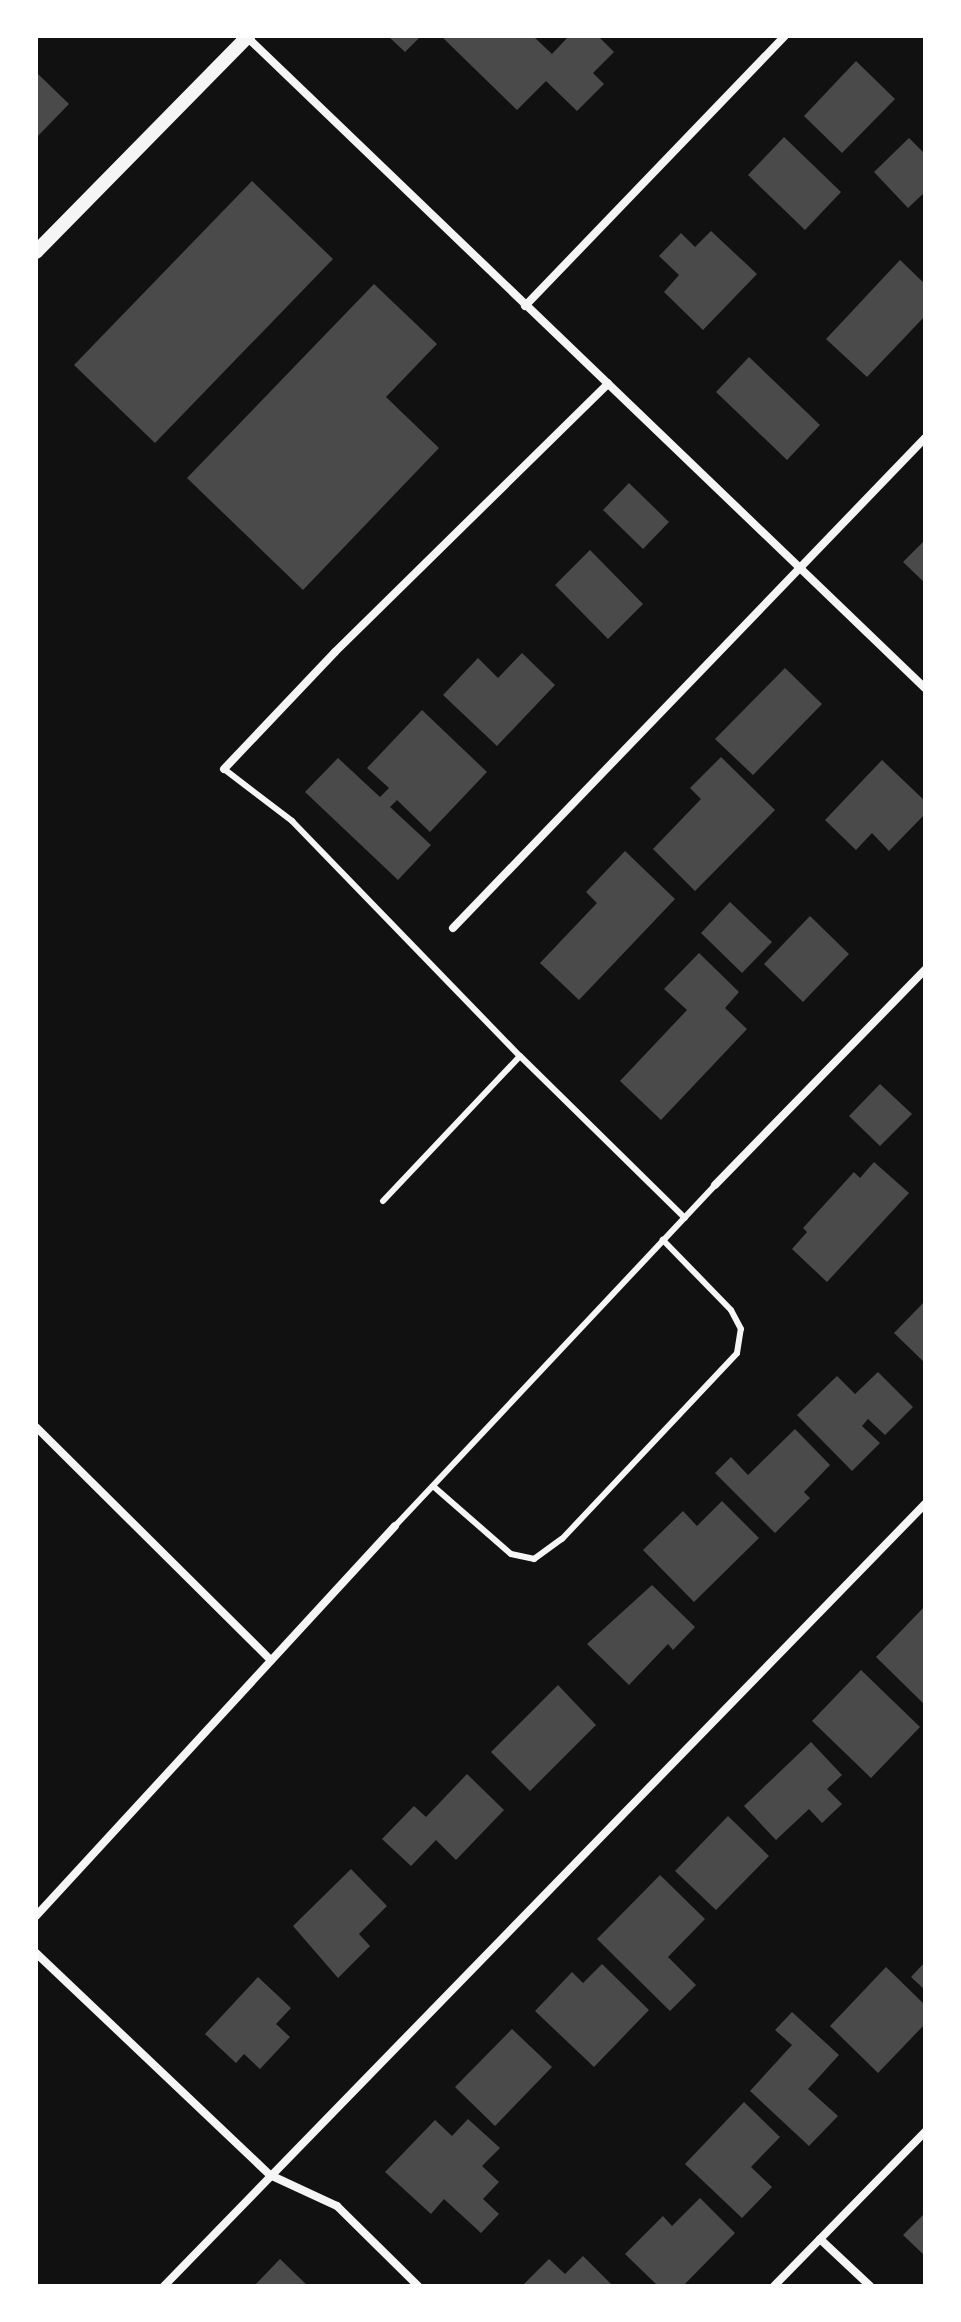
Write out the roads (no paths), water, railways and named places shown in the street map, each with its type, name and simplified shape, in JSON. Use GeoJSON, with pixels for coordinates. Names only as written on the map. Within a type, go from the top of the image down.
{"type":"FeatureCollection","features":[{"type":"Feature","properties":{"kind":"street"},"geometry":{"type":"LineString","coordinates":[[36,252],[247,36],[925,688]]}},
{"type":"Feature","properties":{"kind":"street"},"geometry":{"type":"LineString","coordinates":[[525,306],[785,36]]}},
{"type":"Feature","properties":{"kind":"street"},"geometry":{"type":"LineString","coordinates":[[224,769],[335,652],[608,384]]}},
{"type":"Feature","properties":{"kind":"street"},"geometry":{"type":"LineString","coordinates":[[453,928],[925,438]]}},
{"type":"Feature","properties":{"kind":"street"},"geometry":{"type":"LineString","coordinates":[[715,1185],[925,970]]}},
{"type":"Feature","properties":{"kind":"street"},"geometry":{"type":"LineString","coordinates":[[36,1427],[271,1660]]}},
{"type":"Feature","properties":{"kind":"street"},"geometry":{"type":"LineString","coordinates":[[164,2286],[925,1504]]}},
{"type":"Feature","properties":{"kind":"street"},"geometry":{"type":"LineString","coordinates":[[36,1916],[395,1526]]}},
{"type":"Feature","properties":{"kind":"street"},"geometry":{"type":"LineString","coordinates":[[36,1953],[270,2175],[337,2206],[418,2286]]}},
{"type":"Feature","properties":{"kind":"street"},"geometry":{"type":"LineString","coordinates":[[774,2286],[925,2132]]}},
{"type":"Feature","properties":{"kind":"street"},"geometry":{"type":"LineString","coordinates":[[820,2239],[870,2286]]}},
{"type":"Feature","properties":{"kind":"lane"},"geometry":{"type":"LineString","coordinates":[[224,769],[292,821],[520,1056],[685,1218]]}},
{"type":"Feature","properties":{"kind":"lane"},"geometry":{"type":"LineString","coordinates":[[383,1201],[520,1056]]}},
{"type":"Feature","properties":{"kind":"lane"},"geometry":{"type":"LineString","coordinates":[[395,1526],[715,1185]]}},
{"type":"Feature","properties":{"kind":"lane"},"geometry":{"type":"LineString","coordinates":[[433,1486],[511,1554],[534,1559],[562,1539],[737,1353],[741,1329],[731,1310],[663,1240]]}}]}
